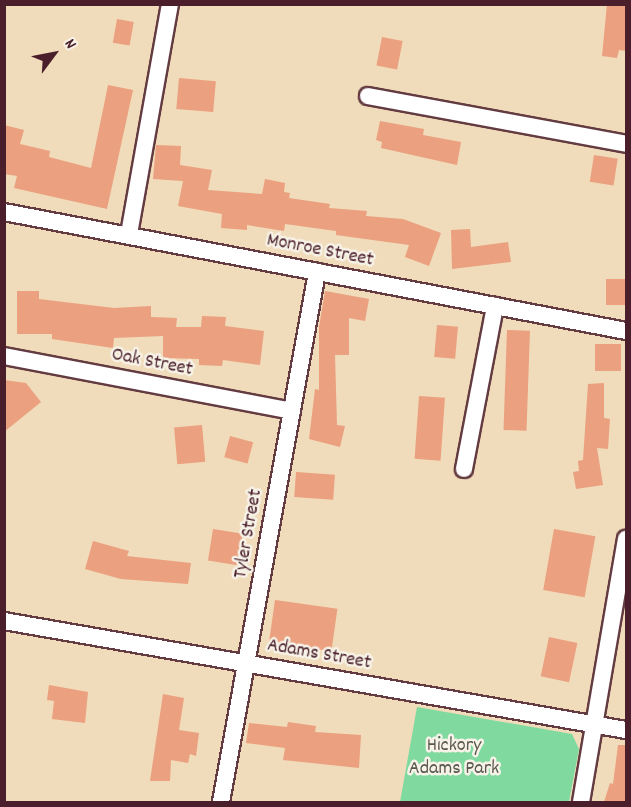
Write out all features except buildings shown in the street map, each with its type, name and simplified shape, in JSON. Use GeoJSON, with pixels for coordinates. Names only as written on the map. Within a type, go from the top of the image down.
{"type":"FeatureCollection","features":[{"type":"Feature","properties":{"kind":"street"},"geometry":{"type":"LineString","coordinates":[[129,234],[170,4]]}},
{"type":"Feature","properties":{"kind":"street"},"geometry":{"type":"LineString","coordinates":[[368,96],[627,144]]}},
{"type":"Feature","properties":{"kind":"street","name":"Monroe Street"},"geometry":{"type":"LineString","coordinates":[[4,212],[129,234],[627,331]]}},
{"type":"Feature","properties":{"kind":"street","name":"Tyler Street"},"geometry":{"type":"LineString","coordinates":[[221,802],[317,272]]}},
{"type":"Feature","properties":{"kind":"street"},"geometry":{"type":"LineString","coordinates":[[464,469],[495,306]]}},
{"type":"Feature","properties":{"kind":"street","name":"Oak Street"},"geometry":{"type":"LineString","coordinates":[[4,356],[292,411]]}},
{"type":"Feature","properties":{"kind":"street"},"geometry":{"type":"LineString","coordinates":[[581,802],[627,539]]}},
{"type":"Feature","properties":{"kind":"street","name":"Adams Street"},"geometry":{"type":"LineString","coordinates":[[4,621],[627,730]]}},
{"type":"Feature","properties":{"kind":"green space","name":"Hickory Adams Park"},"geometry":{"type":"Polygon","coordinates":[[[417,707],[572,734],[579,749],[569,802],[400,802],[417,707]]]}}]}
